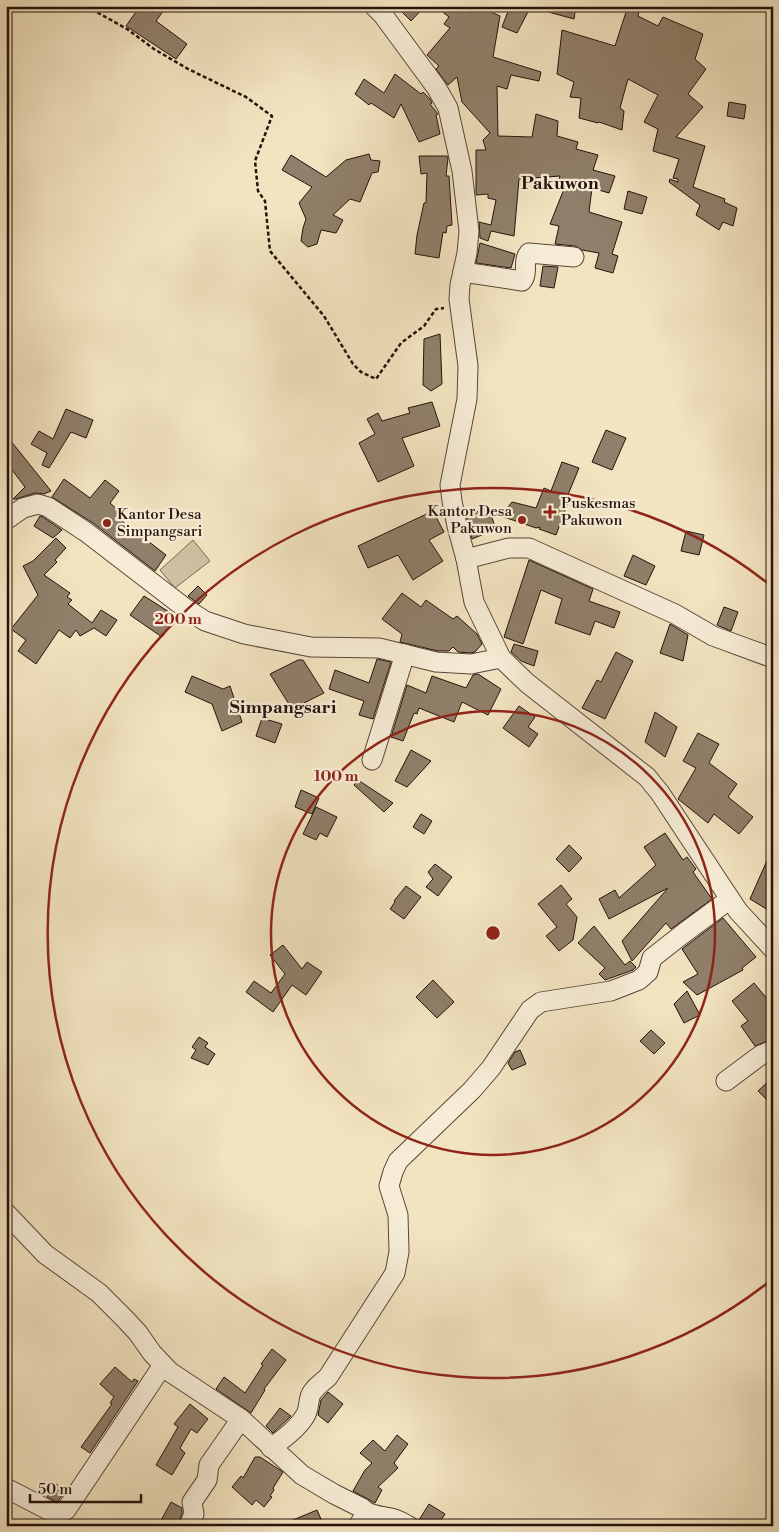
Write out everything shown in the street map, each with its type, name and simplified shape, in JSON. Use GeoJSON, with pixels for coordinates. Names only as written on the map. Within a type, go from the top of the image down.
{"type":"FeatureCollection","features":[{"type":"Feature","properties":{"kind":"street"},"geometry":{"type":"LineString","coordinates":[[374,6],[436,86],[448,108],[462,171],[468,230],[467,253],[460,285],[459,304],[468,366],[468,398],[450,484],[457,526],[466,559],[474,602],[501,658],[527,683],[647,777],[660,793],[738,911],[773,949]]}},
{"type":"Feature","properties":{"kind":"street"},"geometry":{"type":"LineString","coordinates":[[463,272],[522,281],[525,276],[526,257],[529,253],[574,257]]}},
{"type":"Feature","properties":{"kind":"street"},"geometry":{"type":"LineString","coordinates":[[6,520],[23,508],[38,504],[48,507],[86,532],[185,608],[205,621],[244,634],[311,647],[379,648],[436,662],[455,664],[470,664],[501,658]]}},
{"type":"Feature","properties":{"kind":"street"},"geometry":{"type":"LineString","coordinates":[[466,559],[510,548],[529,548],[675,614],[713,636],[773,658]]}},
{"type":"Feature","properties":{"kind":"street"},"geometry":{"type":"LineString","coordinates":[[372,760],[405,654]]}},
{"type":"Feature","properties":{"kind":"street"},"geometry":{"type":"LineString","coordinates":[[271,1448],[294,1429],[306,1415],[310,1396],[328,1377],[395,1273],[399,1252],[398,1215],[389,1186],[392,1172],[398,1161],[472,1090],[490,1068],[530,1010],[541,1002],[611,991],[639,980],[648,972],[652,958],[730,900]]}},
{"type":"Feature","properties":{"kind":"street"},"geometry":{"type":"LineString","coordinates":[[726,1081],[761,1055],[773,1050]]}},
{"type":"Feature","properties":{"kind":"street"},"geometry":{"type":"LineString","coordinates":[[6,1213],[45,1254],[69,1269],[99,1293],[138,1333],[152,1353],[170,1372],[240,1419],[302,1475],[362,1518],[371,1514],[388,1517],[409,1526]]}},
{"type":"Feature","properties":{"kind":"street"},"geometry":{"type":"LineString","coordinates":[[6,1488],[56,1514],[66,1510],[163,1365]]}},
{"type":"Feature","properties":{"kind":"street"},"geometry":{"type":"LineString","coordinates":[[188,1526],[194,1514],[192,1502],[207,1480],[209,1465],[240,1419]]}},
{"type":"Feature","properties":{"kind":"path"},"geometry":{"type":"LineString","coordinates":[[86,6],[127,29],[154,49],[188,69],[246,97],[272,116],[255,161],[258,191],[265,201],[270,251],[324,316],[353,364],[362,372],[376,379],[400,343],[424,326],[436,309],[459,304]]}},
{"type":"Feature","properties":{"kind":"shaded area"},"geometry":{"type":"Polygon","coordinates":[[[193,540],[210,561],[175,588],[160,570],[193,540]]]}},
{"type":"Feature","properties":{"kind":"building"},"geometry":{"type":"Polygon","coordinates":[[[140,6],[167,6],[156,21],[187,44],[176,59],[126,26],[140,6]]]}},
{"type":"Feature","properties":{"kind":"building"},"geometry":{"type":"Polygon","coordinates":[[[396,6],[425,6],[411,21],[396,6]]]}},
{"type":"Feature","properties":{"kind":"building"},"geometry":{"type":"Polygon","coordinates":[[[435,6],[463,6],[472,13],[477,6],[500,16],[493,57],[541,72],[539,81],[511,75],[507,89],[497,86],[498,136],[532,137],[536,114],[558,121],[557,136],[578,142],[576,149],[598,155],[593,170],[615,176],[609,193],[592,188],[589,212],[622,222],[612,254],[618,256],[613,273],[595,268],[599,253],[582,250],[575,246],[555,244],[559,226],[550,224],[566,184],[558,182],[560,176],[519,179],[514,236],[491,231],[488,241],[480,238],[479,222],[491,225],[496,200],[488,198],[488,194],[476,195],[476,150],[486,150],[483,140],[490,133],[462,102],[457,77],[448,85],[436,69],[439,66],[427,55],[450,28],[444,24],[449,17],[435,6]]]}},
{"type":"Feature","properties":{"kind":"building"},"geometry":{"type":"Polygon","coordinates":[[[510,6],[531,6],[517,33],[502,27],[510,6]]]}},
{"type":"Feature","properties":{"kind":"building"},"geometry":{"type":"Polygon","coordinates":[[[541,6],[576,6],[574,19],[541,10],[541,6]]]}},
{"type":"Feature","properties":{"kind":"building"},"geometry":{"type":"Polygon","coordinates":[[[628,6],[640,6],[638,16],[658,26],[663,17],[703,34],[695,59],[706,69],[688,94],[703,107],[676,137],[705,146],[693,187],[725,199],[724,202],[737,208],[733,226],[723,222],[719,230],[696,215],[700,205],[669,182],[670,179],[678,182],[678,179],[673,178],[679,159],[653,151],[658,129],[644,122],[658,95],[628,79],[620,108],[624,111],[622,130],[599,122],[579,118],[581,98],[570,97],[574,82],[557,74],[562,30],[615,46],[628,6]]]}},
{"type":"Feature","properties":{"kind":"building"},"geometry":{"type":"Polygon","coordinates":[[[395,74],[421,94],[423,92],[430,99],[432,103],[430,104],[438,114],[436,115],[440,134],[419,142],[401,104],[394,118],[371,103],[369,105],[355,94],[364,79],[384,93],[395,74]]]}},
{"type":"Feature","properties":{"kind":"building"},"geometry":{"type":"Polygon","coordinates":[[[729,102],[746,105],[744,119],[727,116],[729,102]]]}},
{"type":"Feature","properties":{"kind":"building"},"geometry":{"type":"Polygon","coordinates":[[[369,154],[371,160],[380,161],[378,172],[372,173],[360,202],[350,199],[333,215],[343,220],[336,233],[321,230],[317,244],[308,247],[301,241],[306,219],[299,203],[312,187],[282,170],[291,155],[326,177],[346,160],[369,154]]]}},
{"type":"Feature","properties":{"kind":"building"},"geometry":{"type":"Polygon","coordinates":[[[419,156],[447,156],[448,158],[446,176],[449,176],[452,225],[447,226],[446,233],[443,232],[439,258],[415,254],[417,235],[424,203],[426,203],[427,173],[421,174],[419,156]]]}},
{"type":"Feature","properties":{"kind":"building"},"geometry":{"type":"Polygon","coordinates":[[[628,191],[647,197],[642,214],[624,209],[628,191]]]}},
{"type":"Feature","properties":{"kind":"building"},"geometry":{"type":"Polygon","coordinates":[[[480,243],[515,254],[511,268],[476,263],[480,243]]]}},
{"type":"Feature","properties":{"kind":"building"},"geometry":{"type":"Polygon","coordinates":[[[543,266],[558,267],[554,288],[540,286],[543,266]]]}},
{"type":"Feature","properties":{"kind":"building"},"geometry":{"type":"Polygon","coordinates":[[[440,334],[442,384],[431,391],[423,385],[424,339],[440,334]]]}},
{"type":"Feature","properties":{"kind":"building"},"geometry":{"type":"Polygon","coordinates":[[[432,402],[440,426],[402,438],[414,466],[378,482],[359,443],[375,434],[367,419],[378,413],[382,421],[410,413],[408,408],[432,402]]]}},
{"type":"Feature","properties":{"kind":"building"},"geometry":{"type":"Polygon","coordinates":[[[66,409],[93,420],[86,438],[71,432],[49,468],[42,465],[47,453],[31,444],[39,431],[53,439],[66,409]]]}},
{"type":"Feature","properties":{"kind":"building"},"geometry":{"type":"Polygon","coordinates":[[[606,430],[626,438],[612,470],[592,462],[606,430]]]}},
{"type":"Feature","properties":{"kind":"building"},"geometry":{"type":"Polygon","coordinates":[[[6,435],[51,491],[13,499],[25,487],[6,462],[6,435]]]}},
{"type":"Feature","properties":{"kind":"building"},"geometry":{"type":"Polygon","coordinates":[[[562,462],[579,468],[567,497],[570,497],[556,535],[539,529],[540,527],[536,528],[501,516],[512,502],[536,508],[544,488],[551,491],[562,462]]]}},
{"type":"Feature","properties":{"kind":"building"},"geometry":{"type":"Polygon","coordinates":[[[64,479],[90,498],[105,480],[119,491],[110,503],[126,517],[122,521],[166,555],[155,571],[93,523],[52,497],[64,479]]]}},
{"type":"Feature","properties":{"kind":"building"},"geometry":{"type":"Polygon","coordinates":[[[488,507],[496,529],[472,539],[466,516],[488,507]]]}},
{"type":"Feature","properties":{"kind":"building"},"geometry":{"type":"Polygon","coordinates":[[[433,511],[444,532],[429,540],[443,561],[413,580],[398,555],[368,568],[358,546],[433,511]]]}},
{"type":"Feature","properties":{"kind":"building"},"geometry":{"type":"Polygon","coordinates":[[[40,516],[62,530],[53,538],[34,526],[40,516]]]}},
{"type":"Feature","properties":{"kind":"building"},"geometry":{"type":"Polygon","coordinates":[[[686,531],[704,535],[699,555],[681,551],[686,531]]]}},
{"type":"Feature","properties":{"kind":"building"},"geometry":{"type":"Polygon","coordinates":[[[56,538],[66,548],[55,560],[57,562],[44,575],[70,593],[67,597],[72,600],[68,604],[92,623],[101,610],[117,620],[106,636],[94,628],[80,636],[76,630],[70,638],[59,630],[36,664],[18,651],[26,640],[11,629],[38,595],[23,566],[33,561],[56,538]]]}},
{"type":"Feature","properties":{"kind":"building"},"geometry":{"type":"Polygon","coordinates":[[[633,555],[655,566],[646,585],[624,576],[633,555]]]}},
{"type":"Feature","properties":{"kind":"building"},"geometry":{"type":"Polygon","coordinates":[[[529,560],[593,589],[589,601],[620,612],[614,628],[595,621],[590,635],[555,623],[562,599],[541,590],[523,644],[504,637],[529,560]]]}},
{"type":"Feature","properties":{"kind":"building"},"geometry":{"type":"Polygon","coordinates":[[[198,586],[207,595],[199,604],[188,596],[198,586]]]}},
{"type":"Feature","properties":{"kind":"building"},"geometry":{"type":"Polygon","coordinates":[[[402,593],[421,607],[426,600],[453,619],[457,616],[477,634],[482,644],[475,652],[470,653],[458,652],[453,647],[449,651],[438,651],[400,642],[402,634],[382,619],[402,593]]]}},
{"type":"Feature","properties":{"kind":"building"},"geometry":{"type":"Polygon","coordinates":[[[144,596],[177,617],[162,637],[130,615],[144,596]]]}},
{"type":"Feature","properties":{"kind":"building"},"geometry":{"type":"Polygon","coordinates":[[[724,607],[738,612],[731,631],[717,625],[724,607]]]}},
{"type":"Feature","properties":{"kind":"building"},"geometry":{"type":"Polygon","coordinates":[[[670,624],[688,635],[683,661],[660,653],[670,624]]]}},
{"type":"Feature","properties":{"kind":"building"},"geometry":{"type":"Polygon","coordinates":[[[514,644],[538,651],[534,666],[521,661],[511,652],[514,644]]]}},
{"type":"Feature","properties":{"kind":"building"},"geometry":{"type":"Polygon","coordinates":[[[616,652],[633,661],[605,719],[582,708],[597,680],[601,682],[616,652]]]}},
{"type":"Feature","properties":{"kind":"building"},"geometry":{"type":"Polygon","coordinates":[[[377,659],[391,662],[373,719],[359,715],[364,701],[329,689],[335,670],[369,683],[377,659]]]}},
{"type":"Feature","properties":{"kind":"building"},"geometry":{"type":"Polygon","coordinates":[[[298,660],[303,660],[324,693],[292,709],[270,674],[298,660]]]}},
{"type":"Feature","properties":{"kind":"building"},"geometry":{"type":"Polygon","coordinates":[[[478,674],[501,689],[488,715],[462,702],[454,722],[419,708],[417,714],[414,713],[403,741],[391,737],[407,685],[426,693],[432,676],[466,688],[473,675],[478,674]]]}},
{"type":"Feature","properties":{"kind":"building"},"geometry":{"type":"Polygon","coordinates":[[[192,676],[223,689],[230,686],[242,722],[222,731],[212,704],[185,692],[192,676]]]}},
{"type":"Feature","properties":{"kind":"building"},"geometry":{"type":"Polygon","coordinates":[[[519,706],[535,717],[528,727],[538,734],[529,747],[503,728],[519,706]]]}},
{"type":"Feature","properties":{"kind":"building"},"geometry":{"type":"Polygon","coordinates":[[[655,712],[677,727],[665,757],[645,742],[655,712]]]}},
{"type":"Feature","properties":{"kind":"building"},"geometry":{"type":"Polygon","coordinates":[[[262,718],[282,724],[275,743],[256,736],[262,718]]]}},
{"type":"Feature","properties":{"kind":"building"},"geometry":{"type":"Polygon","coordinates":[[[698,733],[719,744],[709,763],[737,784],[728,797],[753,817],[739,834],[714,814],[708,823],[678,799],[696,768],[683,761],[698,733]]]}},
{"type":"Feature","properties":{"kind":"building"},"geometry":{"type":"Polygon","coordinates":[[[411,750],[431,761],[407,787],[395,781],[411,750]]]}},
{"type":"Feature","properties":{"kind":"building"},"geometry":{"type":"Polygon","coordinates":[[[358,780],[393,803],[384,812],[354,785],[358,780]]]}},
{"type":"Feature","properties":{"kind":"building"},"geometry":{"type":"Polygon","coordinates":[[[301,790],[319,798],[312,814],[295,807],[301,790]]]}},
{"type":"Feature","properties":{"kind":"building"},"geometry":{"type":"Polygon","coordinates":[[[316,807],[337,817],[327,837],[320,833],[316,840],[303,834],[316,807]]]}},
{"type":"Feature","properties":{"kind":"building"},"geometry":{"type":"Polygon","coordinates":[[[421,814],[432,821],[424,834],[413,827],[421,814]]]}},
{"type":"Feature","properties":{"kind":"building"},"geometry":{"type":"Polygon","coordinates":[[[665,833],[683,860],[687,857],[696,869],[693,872],[712,899],[671,929],[666,923],[632,961],[622,941],[668,888],[609,919],[599,899],[615,890],[619,898],[656,865],[644,847],[665,833]]]}},
{"type":"Feature","properties":{"kind":"building"},"geometry":{"type":"Polygon","coordinates":[[[569,845],[582,858],[569,872],[556,859],[569,845]]]}},
{"type":"Feature","properties":{"kind":"building"},"geometry":{"type":"Polygon","coordinates":[[[773,847],[773,913],[750,899],[773,847]]]}},
{"type":"Feature","properties":{"kind":"building"},"geometry":{"type":"Polygon","coordinates":[[[435,864],[452,877],[438,896],[426,887],[433,879],[428,872],[435,864]]]}},
{"type":"Feature","properties":{"kind":"building"},"geometry":{"type":"Polygon","coordinates":[[[561,885],[572,899],[566,904],[577,917],[573,940],[559,951],[546,936],[557,927],[538,904],[561,885]]]}},
{"type":"Feature","properties":{"kind":"building"},"geometry":{"type":"Polygon","coordinates":[[[406,886],[421,897],[404,919],[390,909],[406,886]]]}},
{"type":"Feature","properties":{"kind":"building"},"geometry":{"type":"Polygon","coordinates":[[[723,918],[756,957],[742,968],[743,970],[697,995],[683,982],[698,974],[682,949],[723,918]]]}},
{"type":"Feature","properties":{"kind":"building"},"geometry":{"type":"Polygon","coordinates":[[[594,926],[625,965],[630,961],[636,967],[633,970],[605,980],[599,974],[605,968],[578,943],[594,926]]]}},
{"type":"Feature","properties":{"kind":"building"},"geometry":{"type":"Polygon","coordinates":[[[283,945],[302,969],[307,962],[322,972],[306,995],[292,985],[273,1012],[246,992],[254,981],[271,993],[285,974],[270,955],[283,945]]]}},
{"type":"Feature","properties":{"kind":"building"},"geometry":{"type":"Polygon","coordinates":[[[433,980],[454,1002],[437,1018],[416,997],[433,980]]]}},
{"type":"Feature","properties":{"kind":"building"},"geometry":{"type":"Polygon","coordinates":[[[754,983],[773,1006],[773,1039],[755,1046],[741,1026],[748,1021],[732,1001],[754,983]]]}},
{"type":"Feature","properties":{"kind":"building"},"geometry":{"type":"Polygon","coordinates":[[[687,991],[700,1015],[684,1023],[674,1004],[687,991]]]}},
{"type":"Feature","properties":{"kind":"building"},"geometry":{"type":"Polygon","coordinates":[[[651,1030],[665,1043],[654,1054],[640,1041],[651,1030]]]}},
{"type":"Feature","properties":{"kind":"building"},"geometry":{"type":"Polygon","coordinates":[[[199,1037],[208,1043],[205,1047],[215,1054],[208,1065],[191,1058],[196,1050],[192,1047],[199,1037]]]}},
{"type":"Feature","properties":{"kind":"building"},"geometry":{"type":"Polygon","coordinates":[[[520,1050],[526,1064],[512,1070],[508,1063],[515,1052],[520,1050]]]}},
{"type":"Feature","properties":{"kind":"building"},"geometry":{"type":"Polygon","coordinates":[[[773,1077],[773,1106],[758,1091],[773,1077]]]}},
{"type":"Feature","properties":{"kind":"building"},"geometry":{"type":"Polygon","coordinates":[[[272,1349],[286,1360],[264,1389],[251,1413],[216,1389],[224,1377],[245,1393],[263,1365],[261,1364],[272,1349]]]}},
{"type":"Feature","properties":{"kind":"building"},"geometry":{"type":"Polygon","coordinates":[[[115,1367],[132,1382],[134,1379],[138,1381],[90,1453],[81,1447],[112,1404],[110,1403],[114,1397],[100,1384],[115,1367]]]}},
{"type":"Feature","properties":{"kind":"building"},"geometry":{"type":"Polygon","coordinates":[[[328,1392],[343,1404],[328,1423],[318,1415],[321,1400],[328,1392]]]}},
{"type":"Feature","properties":{"kind":"building"},"geometry":{"type":"Polygon","coordinates":[[[190,1404],[208,1419],[197,1433],[191,1429],[180,1448],[185,1453],[172,1475],[156,1465],[178,1427],[174,1424],[190,1404]]]}},
{"type":"Feature","properties":{"kind":"building"},"geometry":{"type":"Polygon","coordinates":[[[280,1408],[291,1416],[273,1433],[266,1426],[280,1408]]]}},
{"type":"Feature","properties":{"kind":"building"},"geometry":{"type":"Polygon","coordinates":[[[397,1435],[408,1444],[394,1463],[398,1468],[378,1487],[382,1490],[375,1503],[353,1491],[365,1470],[372,1463],[360,1453],[373,1440],[385,1451],[397,1435]]]}},
{"type":"Feature","properties":{"kind":"building"},"geometry":{"type":"Polygon","coordinates":[[[255,1457],[260,1457],[283,1472],[273,1488],[274,1490],[270,1496],[272,1497],[264,1507],[256,1500],[252,1505],[232,1487],[241,1476],[243,1478],[255,1457]]]}},
{"type":"Feature","properties":{"kind":"building"},"geometry":{"type":"Polygon","coordinates":[[[56,1484],[66,1490],[57,1502],[47,1497],[56,1484]]]}},
{"type":"Feature","properties":{"kind":"building"},"geometry":{"type":"Polygon","coordinates":[[[171,1502],[182,1508],[178,1526],[158,1526],[171,1502]]]}},
{"type":"Feature","properties":{"kind":"building"},"geometry":{"type":"Polygon","coordinates":[[[429,1504],[445,1514],[437,1526],[420,1526],[419,1520],[429,1504]]]}},
{"type":"Feature","properties":{"kind":"building"},"geometry":{"type":"Polygon","coordinates":[[[317,1510],[324,1526],[281,1526],[281,1525],[317,1510]]]}},
{"type":"Feature","properties":{"kind":"place","name":"Puskesmas Pakuwon"},"geometry":{"type":"Point","coordinates":[550,512]}},
{"type":"Feature","properties":{"kind":"place","name":"Kantor Desa Pakuwon"},"geometry":{"type":"Point","coordinates":[522,520]}},
{"type":"Feature","properties":{"kind":"place","name":"Kantor Desa Simpangsari"},"geometry":{"type":"Point","coordinates":[107,523]}},
{"type":"Feature","properties":{"kind":"district","name":"Pakuwon"},"geometry":{"type":"Point","coordinates":[560,183]}},
{"type":"Feature","properties":{"kind":"district","name":"Simpangsari"},"geometry":{"type":"Point","coordinates":[283,707]}}]}
